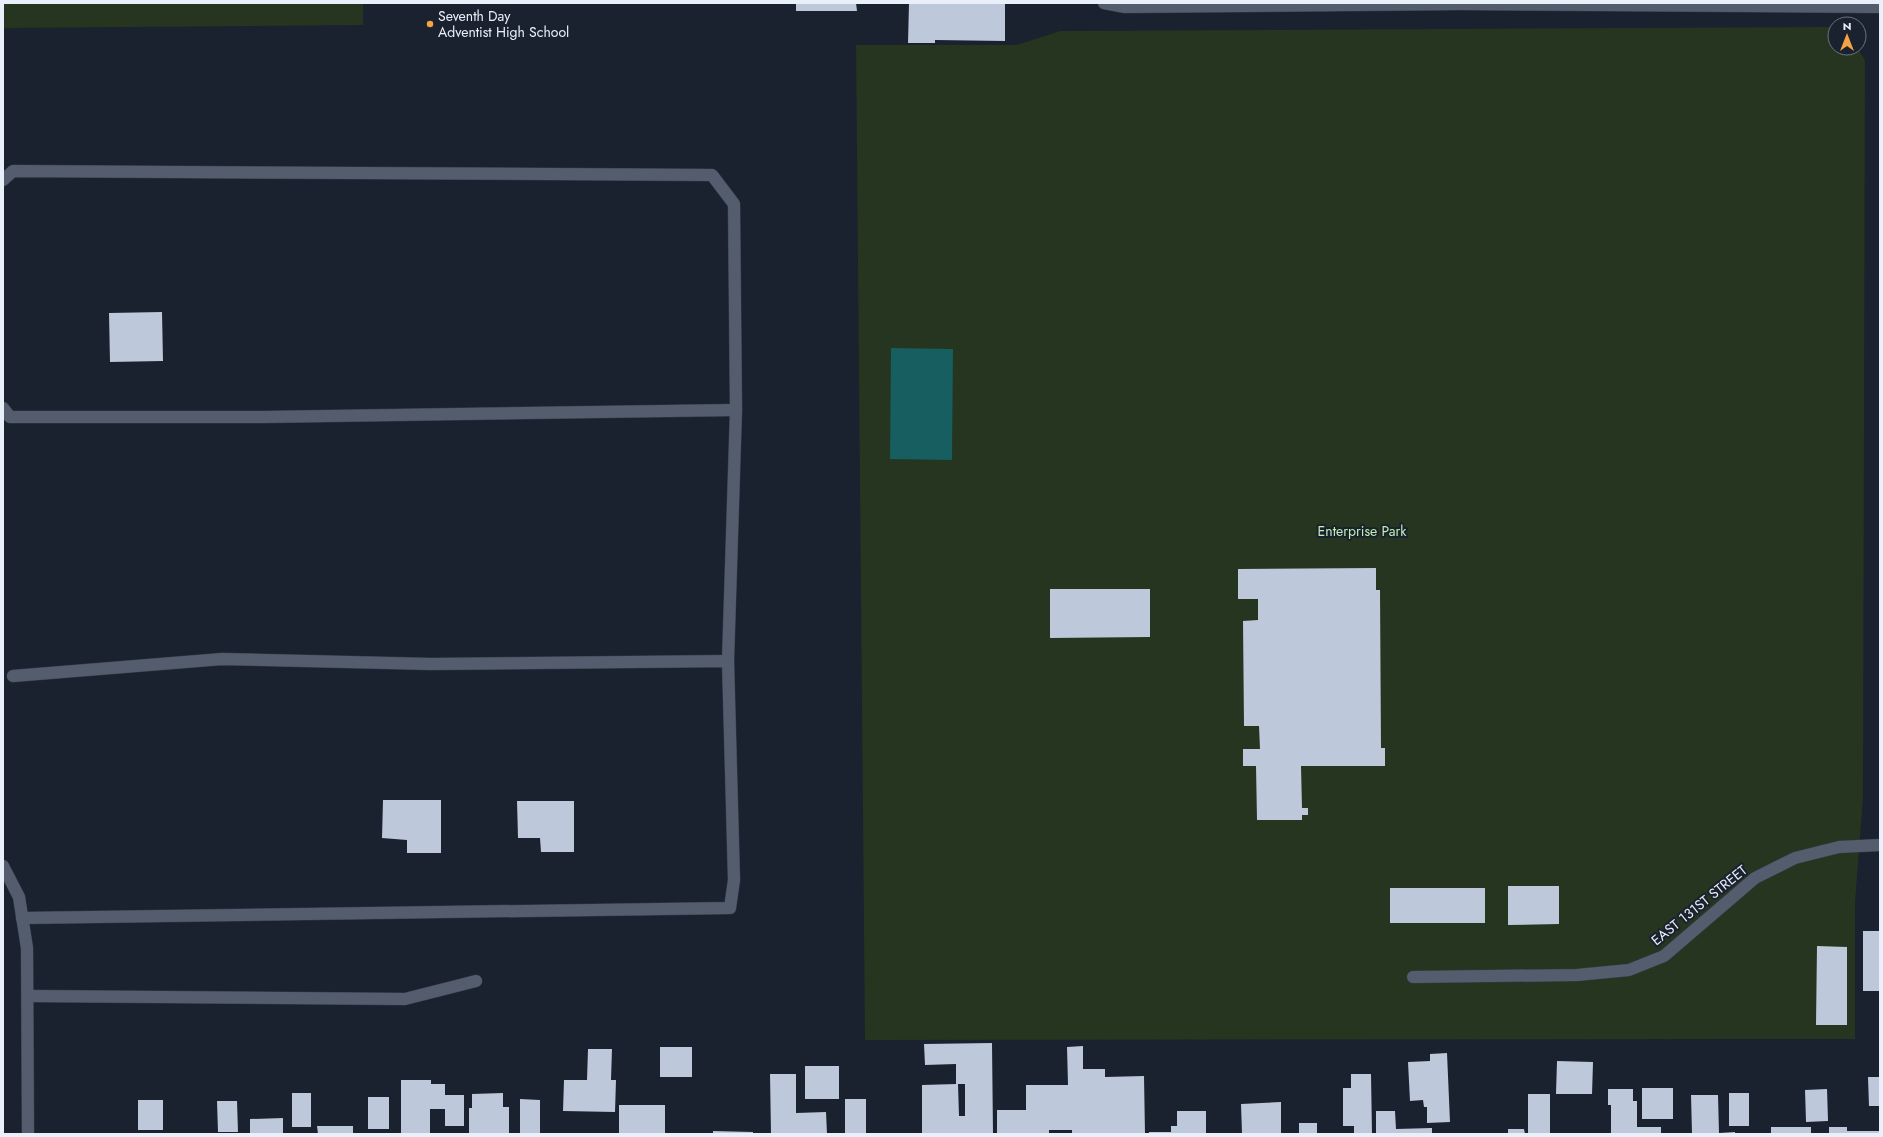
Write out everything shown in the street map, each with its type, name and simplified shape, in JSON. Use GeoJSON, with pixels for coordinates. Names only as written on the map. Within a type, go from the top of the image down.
{"type":"FeatureCollection","features":[{"type":"Feature","properties":{"kind":"street"},"geometry":{"type":"LineString","coordinates":[[1104,3],[1125,7],[1461,3],[1880,7]]}},
{"type":"Feature","properties":{"kind":"street"},"geometry":{"type":"LineString","coordinates":[[3,180],[14,172],[712,175],[734,204],[736,410],[728,661],[734,880],[730,908],[22,918]]}},
{"type":"Feature","properties":{"kind":"street"},"geometry":{"type":"LineString","coordinates":[[3,408],[10,417],[263,417],[736,410]]}},
{"type":"Feature","properties":{"kind":"street"},"geometry":{"type":"LineString","coordinates":[[14,676],[222,659],[431,664],[728,661]]}},
{"type":"Feature","properties":{"kind":"street","name":"EAST 131ST STREET"},"geometry":{"type":"LineString","coordinates":[[1413,976],[1577,975],[1629,970],[1664,956],[1755,878],[1794,858],[1838,847],[1880,845]]}},
{"type":"Feature","properties":{"kind":"street"},"geometry":{"type":"LineString","coordinates":[[3,866],[19,897],[27,948],[29,1049],[28,1134]]}},
{"type":"Feature","properties":{"kind":"street"},"geometry":{"type":"LineString","coordinates":[[28,996],[404,999],[476,981]]}},
{"type":"Feature","properties":{"kind":"green space"},"geometry":{"type":"Polygon","coordinates":[[[3,3],[363,3],[363,25],[3,28],[3,3]]]}},
{"type":"Feature","properties":{"kind":"green space","name":"Enterprise Park"},"geometry":{"type":"Polygon","coordinates":[[[1827,27],[1827,56],[1862,56],[1865,60],[1863,797],[1855,903],[1855,1039],[865,1040],[856,45],[1017,45],[1060,31],[1827,27]]]}},
{"type":"Feature","properties":{"kind":"shaded area"},"geometry":{"type":"Polygon","coordinates":[[[891,348],[953,349],[952,460],[890,459],[891,348]]]}},
{"type":"Feature","properties":{"kind":"building"},"geometry":{"type":"Polygon","coordinates":[[[796,3],[856,3],[857,11],[796,11],[796,3]]]}},
{"type":"Feature","properties":{"kind":"building"},"geometry":{"type":"Polygon","coordinates":[[[909,3],[1005,3],[1005,41],[935,40],[935,43],[908,43],[909,3]]]}},
{"type":"Feature","properties":{"kind":"building"},"geometry":{"type":"Polygon","coordinates":[[[162,312],[163,361],[110,362],[109,313],[162,312]]]}},
{"type":"Feature","properties":{"kind":"building"},"geometry":{"type":"Polygon","coordinates":[[[1376,568],[1376,590],[1380,590],[1381,748],[1385,748],[1385,766],[1301,766],[1302,808],[1308,808],[1308,815],[1302,815],[1302,820],[1257,820],[1256,766],[1243,766],[1243,749],[1260,749],[1259,726],[1244,726],[1243,621],[1258,620],[1258,599],[1238,599],[1238,569],[1376,568]]]}},
{"type":"Feature","properties":{"kind":"building"},"geometry":{"type":"Polygon","coordinates":[[[1050,589],[1150,589],[1150,637],[1050,638],[1050,589]]]}},
{"type":"Feature","properties":{"kind":"building"},"geometry":{"type":"Polygon","coordinates":[[[383,800],[441,800],[441,853],[407,853],[407,840],[382,838],[383,800]]]}},
{"type":"Feature","properties":{"kind":"building"},"geometry":{"type":"Polygon","coordinates":[[[517,801],[574,801],[574,852],[541,852],[540,838],[518,838],[517,801]]]}},
{"type":"Feature","properties":{"kind":"building"},"geometry":{"type":"Polygon","coordinates":[[[1508,886],[1559,886],[1559,924],[1508,925],[1508,886]]]}},
{"type":"Feature","properties":{"kind":"building"},"geometry":{"type":"Polygon","coordinates":[[[1390,888],[1485,888],[1485,923],[1390,923],[1390,888]]]}},
{"type":"Feature","properties":{"kind":"building"},"geometry":{"type":"Polygon","coordinates":[[[1863,931],[1880,931],[1880,991],[1863,991],[1863,931]]]}},
{"type":"Feature","properties":{"kind":"building"},"geometry":{"type":"Polygon","coordinates":[[[1817,946],[1847,947],[1847,1025],[1816,1025],[1817,946]]]}},
{"type":"Feature","properties":{"kind":"building"},"geometry":{"type":"Polygon","coordinates":[[[992,1043],[993,1134],[922,1134],[922,1085],[956,1084],[956,1064],[925,1065],[924,1044],[992,1043]],[[958,1084],[959,1116],[965,1116],[965,1084],[958,1084]]]}},
{"type":"Feature","properties":{"kind":"building"},"geometry":{"type":"Polygon","coordinates":[[[1083,1046],[1083,1069],[1105,1069],[1105,1077],[1144,1076],[1145,1134],[1072,1134],[1072,1130],[1049,1130],[1049,1134],[997,1134],[997,1110],[1026,1110],[1026,1085],[1068,1085],[1067,1047],[1083,1046]]]}},
{"type":"Feature","properties":{"kind":"building"},"geometry":{"type":"Polygon","coordinates":[[[660,1047],[692,1047],[692,1077],[660,1077],[660,1047]]]}},
{"type":"Feature","properties":{"kind":"building"},"geometry":{"type":"Polygon","coordinates":[[[588,1049],[612,1049],[611,1080],[616,1080],[615,1112],[563,1111],[564,1080],[587,1080],[588,1049]]]}},
{"type":"Feature","properties":{"kind":"building"},"geometry":{"type":"Polygon","coordinates":[[[1447,1053],[1450,1122],[1427,1123],[1427,1107],[1424,1107],[1423,1100],[1410,1101],[1408,1062],[1430,1061],[1430,1054],[1447,1053]]]}},
{"type":"Feature","properties":{"kind":"building"},"geometry":{"type":"Polygon","coordinates":[[[1557,1061],[1593,1062],[1592,1094],[1556,1094],[1557,1061]]]}},
{"type":"Feature","properties":{"kind":"building"},"geometry":{"type":"Polygon","coordinates":[[[805,1066],[839,1066],[839,1099],[805,1099],[805,1066]]]}},
{"type":"Feature","properties":{"kind":"building"},"geometry":{"type":"Polygon","coordinates":[[[770,1074],[796,1074],[796,1113],[826,1112],[827,1134],[771,1134],[770,1074]]]}},
{"type":"Feature","properties":{"kind":"building"},"geometry":{"type":"Polygon","coordinates":[[[1351,1074],[1371,1074],[1372,1134],[1354,1134],[1354,1126],[1343,1126],[1343,1088],[1351,1088],[1351,1074]]]}},
{"type":"Feature","properties":{"kind":"building"},"geometry":{"type":"Polygon","coordinates":[[[1868,1077],[1880,1077],[1880,1106],[1869,1106],[1868,1077]]]}},
{"type":"Feature","properties":{"kind":"building"},"geometry":{"type":"Polygon","coordinates":[[[401,1080],[431,1080],[431,1084],[445,1084],[445,1095],[464,1095],[464,1126],[445,1126],[445,1109],[430,1109],[430,1134],[401,1134],[401,1080]]]}},
{"type":"Feature","properties":{"kind":"building"},"geometry":{"type":"Polygon","coordinates":[[[1642,1088],[1673,1088],[1673,1119],[1642,1119],[1642,1088]]]}},
{"type":"Feature","properties":{"kind":"building"},"geometry":{"type":"Polygon","coordinates":[[[1608,1089],[1633,1089],[1633,1101],[1637,1101],[1637,1127],[1661,1127],[1661,1134],[1611,1134],[1611,1105],[1608,1105],[1608,1089]]]}},
{"type":"Feature","properties":{"kind":"building"},"geometry":{"type":"Polygon","coordinates":[[[1827,1089],[1828,1121],[1806,1122],[1805,1090],[1827,1089]]]}},
{"type":"Feature","properties":{"kind":"building"},"geometry":{"type":"Polygon","coordinates":[[[292,1093],[311,1093],[311,1127],[292,1127],[292,1093]]]}},
{"type":"Feature","properties":{"kind":"building"},"geometry":{"type":"Polygon","coordinates":[[[503,1093],[503,1107],[509,1107],[509,1134],[469,1134],[469,1108],[472,1108],[472,1094],[503,1093]]]}},
{"type":"Feature","properties":{"kind":"building"},"geometry":{"type":"Polygon","coordinates":[[[1729,1093],[1749,1093],[1749,1126],[1729,1126],[1729,1093]]]}},
{"type":"Feature","properties":{"kind":"building"},"geometry":{"type":"Polygon","coordinates":[[[1528,1094],[1550,1094],[1550,1134],[1528,1134],[1528,1094]]]}},
{"type":"Feature","properties":{"kind":"building"},"geometry":{"type":"Polygon","coordinates":[[[1691,1095],[1718,1095],[1719,1133],[1735,1132],[1735,1134],[1692,1134],[1691,1095]]]}},
{"type":"Feature","properties":{"kind":"building"},"geometry":{"type":"Polygon","coordinates":[[[368,1097],[389,1097],[389,1129],[368,1129],[368,1097]]]}},
{"type":"Feature","properties":{"kind":"building"},"geometry":{"type":"Polygon","coordinates":[[[520,1099],[540,1100],[540,1133],[520,1133],[520,1099]]]}},
{"type":"Feature","properties":{"kind":"building"},"geometry":{"type":"Polygon","coordinates":[[[845,1099],[866,1099],[866,1134],[845,1134],[845,1099]]]}},
{"type":"Feature","properties":{"kind":"building"},"geometry":{"type":"Polygon","coordinates":[[[138,1100],[163,1100],[163,1130],[138,1130],[138,1100]]]}},
{"type":"Feature","properties":{"kind":"building"},"geometry":{"type":"Polygon","coordinates":[[[217,1101],[237,1101],[238,1132],[218,1132],[217,1101]]]}},
{"type":"Feature","properties":{"kind":"building"},"geometry":{"type":"Polygon","coordinates":[[[1281,1102],[1281,1134],[1242,1134],[1241,1104],[1281,1102]]]}},
{"type":"Feature","properties":{"kind":"building"},"geometry":{"type":"Polygon","coordinates":[[[619,1105],[665,1105],[666,1134],[619,1134],[619,1105]]]}},
{"type":"Feature","properties":{"kind":"building"},"geometry":{"type":"Polygon","coordinates":[[[1177,1111],[1206,1111],[1206,1134],[1149,1134],[1149,1132],[1171,1132],[1171,1126],[1177,1126],[1177,1111]]]}},
{"type":"Feature","properties":{"kind":"building"},"geometry":{"type":"Polygon","coordinates":[[[1376,1111],[1395,1111],[1396,1129],[1432,1128],[1432,1134],[1376,1134],[1376,1111]]]}},
{"type":"Feature","properties":{"kind":"building"},"geometry":{"type":"Polygon","coordinates":[[[283,1118],[283,1134],[250,1134],[250,1119],[283,1118]]]}},
{"type":"Feature","properties":{"kind":"building"},"geometry":{"type":"Polygon","coordinates":[[[1299,1123],[1317,1123],[1317,1134],[1299,1134],[1299,1123]]]}},
{"type":"Feature","properties":{"kind":"building"},"geometry":{"type":"Polygon","coordinates":[[[317,1126],[353,1126],[353,1134],[318,1134],[317,1126]]]}},
{"type":"Feature","properties":{"kind":"building"},"geometry":{"type":"Polygon","coordinates":[[[1771,1127],[1811,1127],[1811,1134],[1771,1134],[1771,1127]]]}},
{"type":"Feature","properties":{"kind":"building"},"geometry":{"type":"Polygon","coordinates":[[[1829,1127],[1847,1127],[1847,1131],[1880,1131],[1880,1134],[1829,1134],[1829,1127]]]}},
{"type":"Feature","properties":{"kind":"building"},"geometry":{"type":"Polygon","coordinates":[[[1508,1129],[1524,1129],[1525,1134],[1508,1134],[1508,1129]]]}},
{"type":"Feature","properties":{"kind":"building"},"geometry":{"type":"Polygon","coordinates":[[[713,1131],[753,1132],[753,1134],[713,1134],[713,1131]]]}},
{"type":"Feature","properties":{"kind":"place","name":"Seventh Day Adventist High School"},"geometry":{"type":"Point","coordinates":[430,24]}}]}
